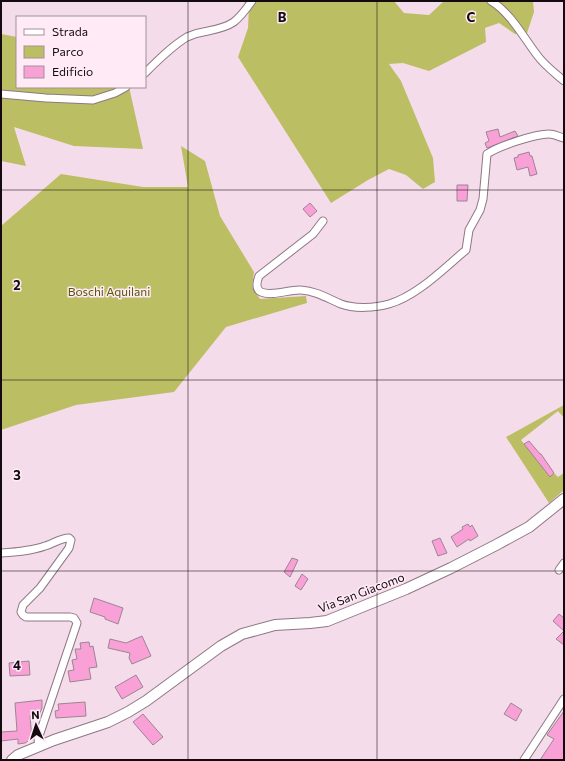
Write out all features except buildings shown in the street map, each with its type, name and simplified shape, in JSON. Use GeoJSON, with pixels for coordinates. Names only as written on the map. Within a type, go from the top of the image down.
{"type":"FeatureCollection","features":[{"type":"Feature","properties":{"kind":"street"},"geometry":{"type":"LineString","coordinates":[[146,72],[188,36],[228,27],[237,20],[252,1]]}},
{"type":"Feature","properties":{"kind":"street"},"geometry":{"type":"LineString","coordinates":[[491,1],[507,14],[538,57],[564,81]]}},
{"type":"Feature","properties":{"kind":"street"},"geometry":{"type":"LineString","coordinates":[[1,94],[93,100],[115,93],[124,88]]}},
{"type":"Feature","properties":{"kind":"street"},"geometry":{"type":"LineString","coordinates":[[323,221],[313,234],[258,276],[256,282],[258,289],[261,292],[269,293],[298,290],[311,291],[342,305],[357,307],[374,307],[389,304],[400,300],[417,290],[466,250],[469,230],[480,210],[483,199],[487,154],[521,140],[548,134],[564,138]]}},
{"type":"Feature","properties":{"kind":"street","name":"Via San Giacomo"},"geometry":{"type":"LineString","coordinates":[[12,760],[18,755],[39,746],[108,722],[128,712],[146,701],[221,646],[242,634],[274,625],[310,624],[327,621],[406,589],[509,538],[537,521],[564,499]]}},
{"type":"Feature","properties":{"kind":"street"},"geometry":{"type":"LineString","coordinates":[[1,554],[30,551],[47,546],[62,538],[69,538],[71,540],[70,548],[40,588],[23,604],[21,608],[23,615],[26,617],[70,617],[76,620],[77,623],[38,739],[39,746]]}},
{"type":"Feature","properties":{"kind":"street"},"geometry":{"type":"LineString","coordinates":[[559,570],[564,563]]}},
{"type":"Feature","properties":{"kind":"street"},"geometry":{"type":"LineString","coordinates":[[524,760],[564,699]]}},
{"type":"Feature","properties":{"kind":"green space"},"geometry":{"type":"Polygon","coordinates":[[[243,1],[394,1],[404,13],[429,15],[444,1],[533,1],[534,12],[527,33],[515,34],[499,23],[485,28],[486,42],[429,71],[403,63],[389,64],[401,81],[433,158],[435,182],[423,189],[406,175],[389,169],[331,203],[238,57],[248,28],[249,6],[243,1]]]}},
{"type":"Feature","properties":{"kind":"green space"},"geometry":{"type":"Polygon","coordinates":[[[1,34],[16,37],[16,88],[129,88],[143,149],[74,146],[14,127],[26,166],[1,161],[1,34]]]}},
{"type":"Feature","properties":{"kind":"green space","name":"Boschi Aquilani"},"geometry":{"type":"Polygon","coordinates":[[[181,146],[205,161],[220,216],[254,272],[252,287],[260,299],[306,296],[307,303],[226,327],[174,392],[76,405],[1,430],[1,226],[61,174],[143,187],[188,187],[181,146]]]}},
{"type":"Feature","properties":{"kind":"green space"},"geometry":{"type":"Polygon","coordinates":[[[564,405],[564,418],[558,411],[521,440],[550,476],[554,473],[558,477],[564,473],[564,490],[549,503],[506,437],[564,405]]]}}]}
